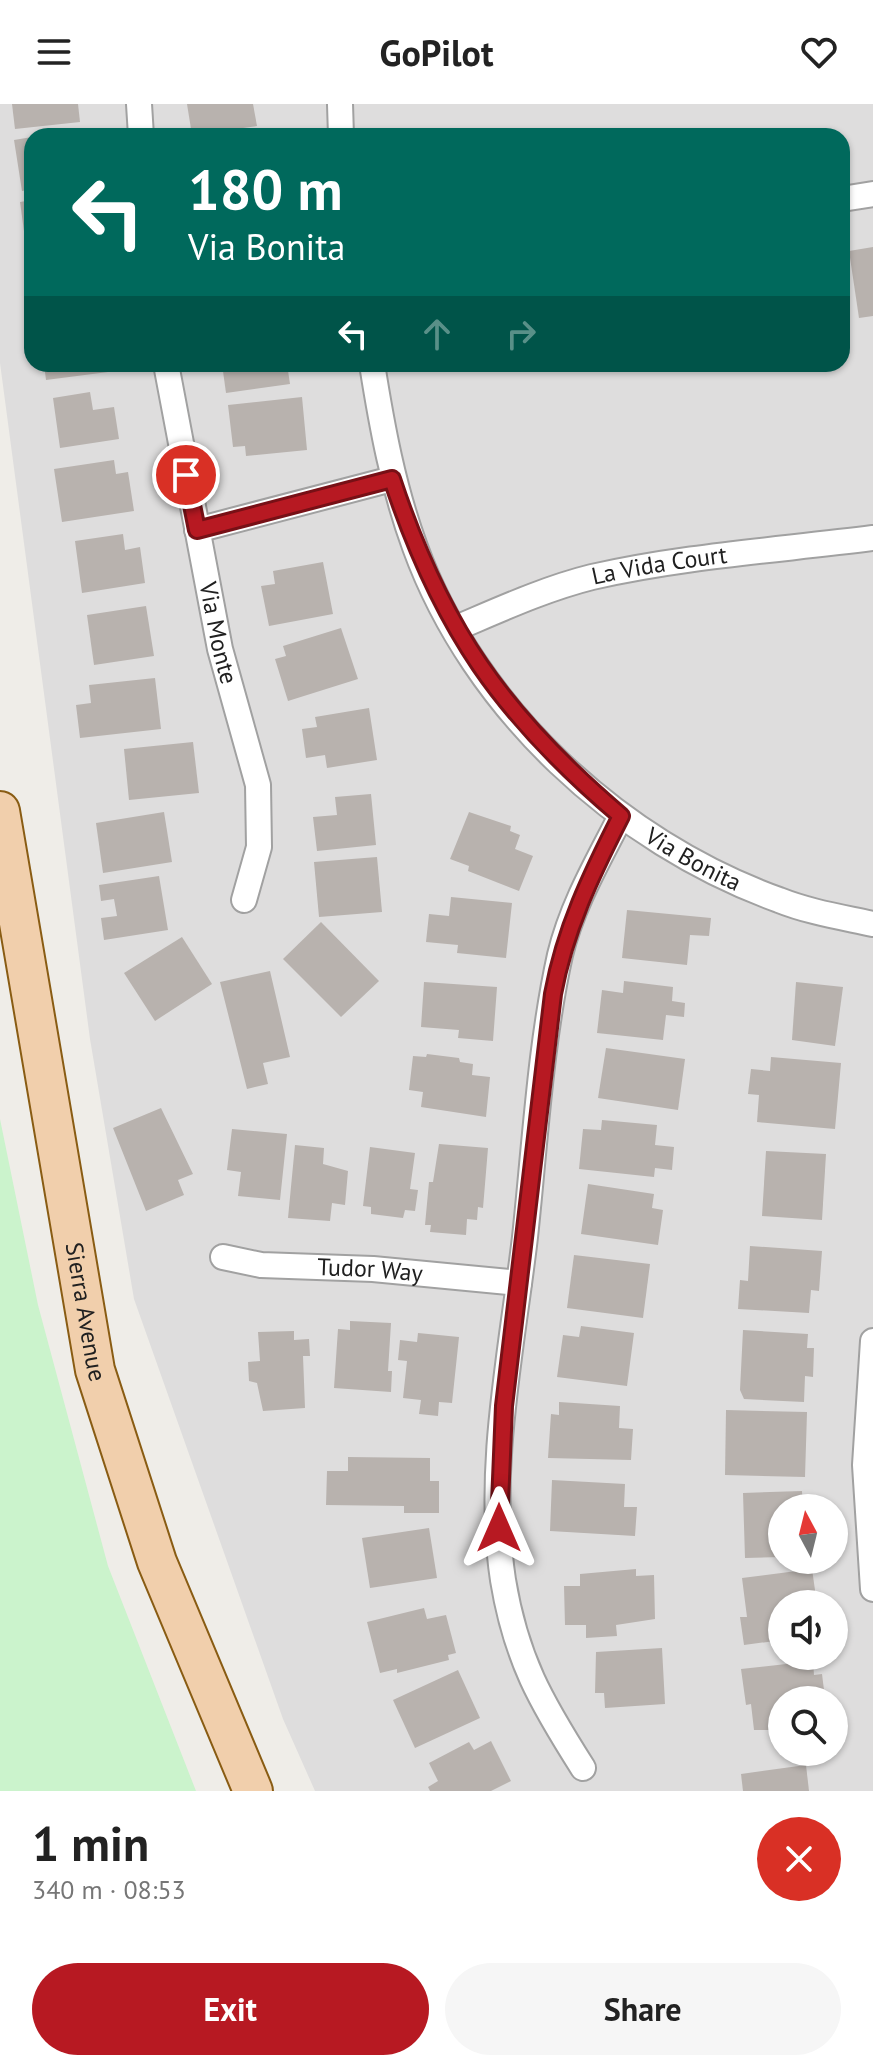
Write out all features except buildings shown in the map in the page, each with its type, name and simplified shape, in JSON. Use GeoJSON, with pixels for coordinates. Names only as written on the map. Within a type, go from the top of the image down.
{"type":"FeatureCollection","features":[{"type":"Feature","properties":{"kind":"main road","name":"Sierra Avenue"},"geometry":{"type":"LineString","coordinates":[[0,811],[95,1370],[157,1562],[253,1791]]}},
{"type":"Feature","properties":{"kind":"street"},"geometry":{"type":"LineString","coordinates":[[139,104],[140,128]]}},
{"type":"Feature","properties":{"kind":"street"},"geometry":{"type":"LineString","coordinates":[[340,104],[341,128]]}},
{"type":"Feature","properties":{"kind":"street"},"geometry":{"type":"LineString","coordinates":[[850,198],[873,194]]}},
{"type":"Feature","properties":{"kind":"street","name":"Via Monte"},"geometry":{"type":"LineString","coordinates":[[167,372],[220,649],[260,803],[259,847],[244,900]]}},
{"type":"Feature","properties":{"kind":"street","name":"Via Bonita"},"geometry":{"type":"LineString","coordinates":[[373,372],[392,479],[416,550],[454,629],[525,727],[621,816],[664,845],[754,891],[808,909],[873,924]]}},
{"type":"Feature","properties":{"kind":"street"},"geometry":{"type":"LineString","coordinates":[[197,530],[392,479]]}},
{"type":"Feature","properties":{"kind":"street","name":"La Vida Court"},"geometry":{"type":"LineString","coordinates":[[454,629],[522,600],[593,577],[654,566],[873,538]]}},
{"type":"Feature","properties":{"kind":"street"},"geometry":{"type":"LineString","coordinates":[[583,1768],[537,1696],[512,1626],[502,1568],[499,1469],[561,953],[583,889],[621,816]]}},
{"type":"Feature","properties":{"kind":"street","name":"Tudor Way"},"geometry":{"type":"LineString","coordinates":[[223,1257],[261,1265],[373,1269],[519,1283]]}},
{"type":"Feature","properties":{"kind":"street"},"geometry":{"type":"LineString","coordinates":[[873,1341],[865,1465],[873,1589]]}},
{"type":"Feature","properties":{"kind":"shaded area"},"geometry":{"type":"Polygon","coordinates":[[[0,104],[873,104],[873,1791],[315,1791],[283,1719],[134,1299],[90,1039],[0,363],[0,104]]]}},
{"type":"Feature","properties":{"kind":"green space"},"geometry":{"type":"Polygon","coordinates":[[[0,1119],[38,1305],[108,1566],[196,1791],[0,1791],[0,1119]]]}},
{"type":"Feature","properties":{"kind":"route"},"geometry":{"type":"LineString","coordinates":[[186,475],[197,530],[392,479],[416,550],[454,629],[494,689],[554,757],[621,816],[583,889],[561,953],[553,994],[504,1406],[499,1469],[499,1528]]}}]}
